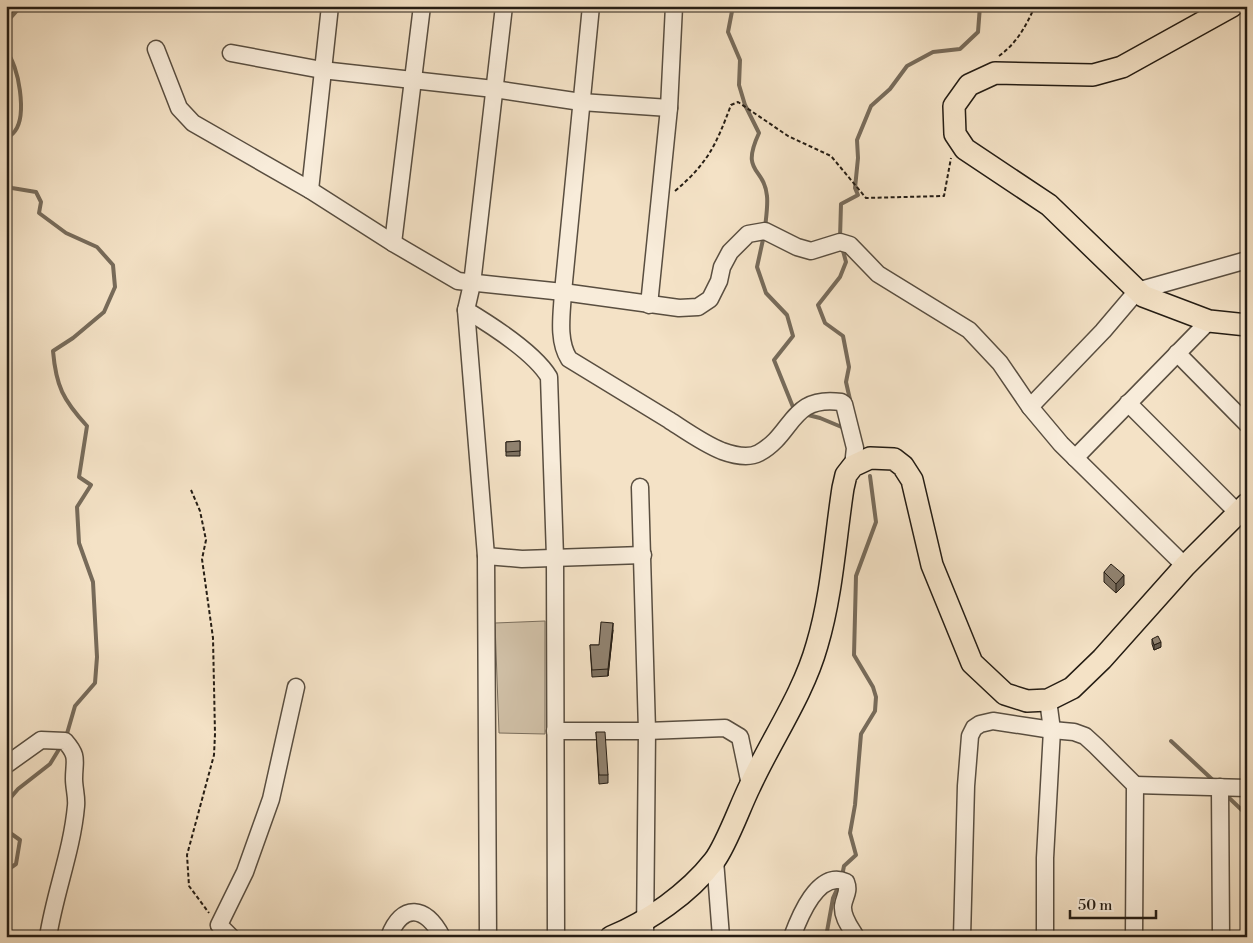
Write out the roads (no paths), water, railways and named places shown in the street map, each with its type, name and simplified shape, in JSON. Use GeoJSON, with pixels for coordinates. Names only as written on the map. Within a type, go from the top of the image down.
{"type":"FeatureCollection","features":[{"type":"Feature","properties":{"kind":"main road"},"geometry":{"type":"LineString","coordinates":[[1232,6],[1122,67],[1093,75],[995,73],[969,85],[954,106],[954,134],[965,149],[1049,205],[1143,296],[1209,321],[1247,325]]}},
{"type":"Feature","properties":{"kind":"main road"},"geometry":{"type":"LineString","coordinates":[[611,937],[645,929],[688,890],[715,860],[750,785],[805,676],[817,647],[824,617],[846,475],[860,463],[894,459],[912,480],[932,565],[972,663],[1005,694],[1027,701],[1048,700],[1072,688],[1102,659],[1185,566],[1242,509]]}},
{"type":"Feature","properties":{"kind":"street"},"geometry":{"type":"LineString","coordinates":[[310,190],[330,6]]}},
{"type":"Feature","properties":{"kind":"street"},"geometry":{"type":"LineString","coordinates":[[393,243],[422,6]]}},
{"type":"Feature","properties":{"kind":"street"},"geometry":{"type":"LineString","coordinates":[[488,937],[486,556],[466,310],[472,284],[504,6]]}},
{"type":"Feature","properties":{"kind":"street"},"geometry":{"type":"LineString","coordinates":[[591,6],[563,292],[562,343],[569,359],[698,438],[722,451],[743,456],[751,456],[772,444],[789,426],[796,413],[805,407],[841,402],[844,404],[860,463]]}},
{"type":"Feature","properties":{"kind":"street"},"geometry":{"type":"LineString","coordinates":[[649,305],[669,108],[674,6]]}},
{"type":"Feature","properties":{"kind":"street"},"geometry":{"type":"LineString","coordinates":[[156,49],[179,108],[193,122],[310,190],[393,243],[458,281],[472,284],[563,292],[649,305],[679,308],[698,307],[710,298],[730,252],[748,234],[765,231],[797,247],[811,251],[823,249],[840,242],[850,245],[878,274],[969,330],[1000,364],[1030,407],[1075,458],[1185,566]]}},
{"type":"Feature","properties":{"kind":"street"},"geometry":{"type":"LineString","coordinates":[[231,53],[322,70],[494,89],[581,102],[669,108]]}},
{"type":"Feature","properties":{"kind":"street"},"geometry":{"type":"LineString","coordinates":[[1030,407],[1103,331],[1137,291],[1247,260]]}},
{"type":"Feature","properties":{"kind":"street"},"geometry":{"type":"LineString","coordinates":[[466,310],[505,335],[544,369],[548,377],[555,557],[556,937]]}},
{"type":"Feature","properties":{"kind":"street"},"geometry":{"type":"LineString","coordinates":[[1075,458],[1209,321]]}},
{"type":"Feature","properties":{"kind":"street"},"geometry":{"type":"LineString","coordinates":[[1177,353],[1247,424]]}},
{"type":"Feature","properties":{"kind":"street"},"geometry":{"type":"LineString","coordinates":[[1128,403],[1242,509]]}},
{"type":"Feature","properties":{"kind":"street"},"geometry":{"type":"LineString","coordinates":[[640,487],[647,731],[645,929]]}},
{"type":"Feature","properties":{"kind":"street"},"geometry":{"type":"LineString","coordinates":[[486,556],[522,559],[643,555]]}},
{"type":"Feature","properties":{"kind":"street"},"geometry":{"type":"LineString","coordinates":[[231,937],[219,925],[245,872],[271,799],[296,687]]}},
{"type":"Feature","properties":{"kind":"street"},"geometry":{"type":"LineString","coordinates":[[1045,937],[1045,858],[1052,730],[1048,700]]}},
{"type":"Feature","properties":{"kind":"street"},"geometry":{"type":"LineString","coordinates":[[962,937],[966,786],[970,736],[974,728],[980,724],[993,721],[1074,732],[1086,736],[1135,785],[1247,788]]}},
{"type":"Feature","properties":{"kind":"street"},"geometry":{"type":"LineString","coordinates":[[555,731],[647,731],[726,728],[740,737],[750,785]]}},
{"type":"Feature","properties":{"kind":"street"},"geometry":{"type":"LineString","coordinates":[[6,765],[41,740],[64,741],[72,749],[77,760],[74,778],[77,803],[71,842],[48,937]]}},
{"type":"Feature","properties":{"kind":"street"},"geometry":{"type":"LineString","coordinates":[[1134,937],[1135,785]]}},
{"type":"Feature","properties":{"kind":"street"},"geometry":{"type":"LineString","coordinates":[[1220,787],[1221,937]]}},
{"type":"Feature","properties":{"kind":"street"},"geometry":{"type":"LineString","coordinates":[[715,860],[721,937]]}},
{"type":"Feature","properties":{"kind":"street"},"geometry":{"type":"LineString","coordinates":[[792,937],[801,913],[811,897],[830,881],[841,880],[846,882],[848,890],[843,907],[844,914],[856,937]]}},
{"type":"Feature","properties":{"kind":"street"},"geometry":{"type":"LineString","coordinates":[[388,937],[392,928],[403,917],[414,912],[423,913],[433,921],[442,937]]}},
{"type":"Feature","properties":{"kind":"waterway"},"geometry":{"type":"LineString","coordinates":[[6,23],[21,6]]}},
{"type":"Feature","properties":{"kind":"waterway"},"geometry":{"type":"LineString","coordinates":[[733,6],[728,32],[740,60],[739,85],[745,105],[759,133],[754,146],[752,163],[765,186],[767,196],[765,228]]}},
{"type":"Feature","properties":{"kind":"waterway"},"geometry":{"type":"LineString","coordinates":[[840,238],[841,204],[858,195],[855,188],[858,158],[857,140],[871,106],[890,89],[907,66],[933,52],[960,49],[978,32],[980,6]]}},
{"type":"Feature","properties":{"kind":"waterway"},"geometry":{"type":"LineString","coordinates":[[6,51],[15,67],[21,102],[19,124],[6,139]]}},
{"type":"Feature","properties":{"kind":"waterway"},"geometry":{"type":"LineString","coordinates":[[6,184],[12,188],[36,192],[41,202],[39,213],[66,233],[97,247],[113,265],[115,287],[104,312],[73,338],[53,351],[56,374],[62,392],[66,400],[87,426],[79,477],[91,485],[77,507],[79,543],[93,582],[97,657],[95,683],[75,706],[66,737]]}},
{"type":"Feature","properties":{"kind":"waterway"},"geometry":{"type":"LineString","coordinates":[[764,235],[757,267],[766,293],[787,315],[793,336],[774,360],[795,412]]}},
{"type":"Feature","properties":{"kind":"waterway"},"geometry":{"type":"LineString","coordinates":[[842,247],[846,262],[840,277],[818,305],[825,323],[843,336],[849,367],[846,382],[851,404]]}},
{"type":"Feature","properties":{"kind":"waterway"},"geometry":{"type":"LineString","coordinates":[[804,414],[820,418],[844,428]]}},
{"type":"Feature","properties":{"kind":"waterway"},"geometry":{"type":"LineString","coordinates":[[842,876],[844,866],[856,855],[850,833],[855,805],[861,734],[875,711],[876,697],[873,687],[854,655],[856,576],[876,522],[870,476]]}},
{"type":"Feature","properties":{"kind":"waterway"},"geometry":{"type":"LineString","coordinates":[[1171,741],[1215,782]]}},
{"type":"Feature","properties":{"kind":"waterway"},"geometry":{"type":"LineString","coordinates":[[6,803],[18,789],[50,764],[61,746]]}},
{"type":"Feature","properties":{"kind":"waterway"},"geometry":{"type":"LineString","coordinates":[[1226,795],[1247,815]]}},
{"type":"Feature","properties":{"kind":"waterway"},"geometry":{"type":"LineString","coordinates":[[6,830],[20,840],[16,864],[6,871]]}},
{"type":"Feature","properties":{"kind":"waterway"},"geometry":{"type":"LineString","coordinates":[[826,937],[833,898],[839,885]]}}]}
